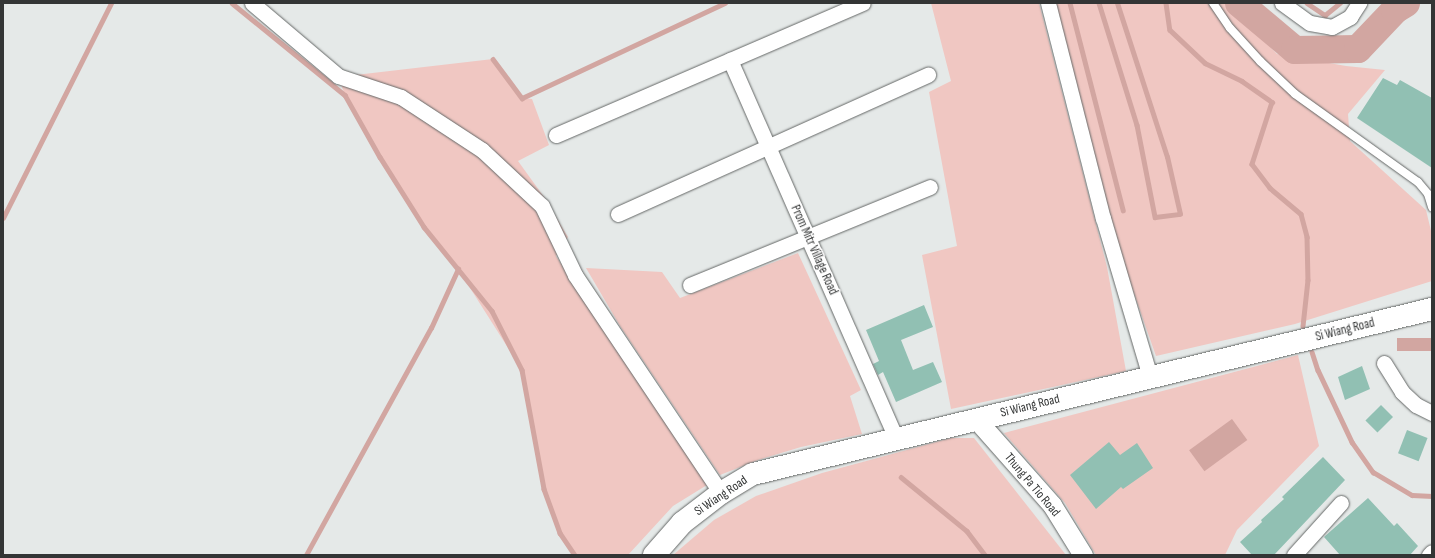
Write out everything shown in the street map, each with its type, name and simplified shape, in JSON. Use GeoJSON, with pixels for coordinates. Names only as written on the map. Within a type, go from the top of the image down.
{"type":"FeatureCollection","features":[{"type":"Feature","properties":{"kind":"main road","name":"Si Wiang Road"},"geometry":{"type":"LineString","coordinates":[[654,555],[682,523],[721,493],[753,474],[1432,308]]}},
{"type":"Feature","properties":{"kind":"street"},"geometry":{"type":"LineString","coordinates":[[252,3],[338,76],[402,97],[482,150],[542,206],[575,275],[721,493]]}},
{"type":"Feature","properties":{"kind":"street"},"geometry":{"type":"LineString","coordinates":[[556,135],[863,3]]}},
{"type":"Feature","properties":{"kind":"street"},"geometry":{"type":"LineString","coordinates":[[1048,3],[1102,218],[1150,377]]}},
{"type":"Feature","properties":{"kind":"street"},"geometry":{"type":"LineString","coordinates":[[1282,3],[1310,23],[1332,27],[1350,18],[1359,3]]}},
{"type":"Feature","properties":{"kind":"street","name":"Prom Mitr Village Road"},"geometry":{"type":"LineString","coordinates":[[730,60],[896,439]]}},
{"type":"Feature","properties":{"kind":"street"},"geometry":{"type":"LineString","coordinates":[[618,214],[928,75]]}},
{"type":"Feature","properties":{"kind":"street"},"geometry":{"type":"LineString","coordinates":[[690,285],[930,187]]}},
{"type":"Feature","properties":{"kind":"street"},"geometry":{"type":"LineString","coordinates":[[1384,363],[1402,392],[1416,405],[1432,413]]}},
{"type":"Feature","properties":{"kind":"street","name":"Thung Pa Tio Road"},"geometry":{"type":"LineString","coordinates":[[976,419],[1052,505],[1083,555]]}},
{"type":"Feature","properties":{"kind":"street"},"geometry":{"type":"LineString","coordinates":[[1294,555],[1341,504]]}},
{"type":"Feature","properties":{"kind":"street"},"geometry":{"type":"LineString","coordinates":[[1429,555],[1432,552]]}},
{"type":"Feature","properties":{"kind":"lane"},"geometry":{"type":"LineString","coordinates":[[1213,3],[1230,28],[1260,61],[1295,94],[1418,182],[1428,194],[1432,207]]}},
{"type":"Feature","properties":{"kind":"shaded area"},"geometry":{"type":"Polygon","coordinates":[[[931,3],[1039,3],[1107,267],[1126,371],[951,409],[922,255],[957,246],[929,92],[951,81],[931,3]]]}},
{"type":"Feature","properties":{"kind":"shaded area"},"geometry":{"type":"Polygon","coordinates":[[[1054,3],[1229,3],[1277,54],[1346,66],[1385,70],[1348,114],[1350,141],[1426,210],[1432,235],[1432,281],[1295,324],[1156,356],[1099,194],[1054,3]]]}},
{"type":"Feature","properties":{"kind":"shaded area"},"geometry":{"type":"Polygon","coordinates":[[[493,59],[522,98],[532,99],[549,145],[518,161],[544,197],[568,237],[556,256],[707,485],[673,506],[628,555],[576,555],[560,533],[544,489],[522,370],[458,269],[424,227],[345,95],[338,77],[493,59]]]}},
{"type":"Feature","properties":{"kind":"shaded area"},"geometry":{"type":"Polygon","coordinates":[[[798,253],[861,390],[850,396],[862,434],[801,447],[758,460],[720,475],[620,326],[586,268],[662,272],[680,298],[798,253]]]}},
{"type":"Feature","properties":{"kind":"shaded area"},"geometry":{"type":"Polygon","coordinates":[[[1397,338],[1432,338],[1432,351],[1397,351],[1397,338]]]}},
{"type":"Feature","properties":{"kind":"shaded area"},"geometry":{"type":"Polygon","coordinates":[[[1298,355],[1319,446],[1237,530],[1225,555],[1096,555],[1065,503],[1004,433],[1298,355]]]}},
{"type":"Feature","properties":{"kind":"shaded area"},"geometry":{"type":"Polygon","coordinates":[[[1232,419],[1247,440],[1204,471],[1189,450],[1232,419]]]}},
{"type":"Feature","properties":{"kind":"shaded area"},"geometry":{"type":"Polygon","coordinates":[[[951,438],[974,438],[1066,555],[673,555],[714,520],[756,496],[822,473],[951,438]]]}},
{"type":"Feature","properties":{"kind":"building"},"geometry":{"type":"Polygon","coordinates":[[[1383,78],[1397,85],[1400,80],[1432,98],[1432,168],[1357,118],[1383,78]]]}},
{"type":"Feature","properties":{"kind":"building"},"geometry":{"type":"Polygon","coordinates":[[[924,305],[933,327],[901,340],[913,370],[933,362],[942,382],[896,402],[883,372],[878,375],[873,364],[879,361],[866,330],[924,305]]]}},
{"type":"Feature","properties":{"kind":"building"},"geometry":{"type":"Polygon","coordinates":[[[1362,366],[1370,389],[1345,400],[1338,377],[1362,366]]]}},
{"type":"Feature","properties":{"kind":"building"},"geometry":{"type":"Polygon","coordinates":[[[1381,405],[1393,417],[1377,433],[1365,421],[1381,405]]]}},
{"type":"Feature","properties":{"kind":"building"},"geometry":{"type":"Polygon","coordinates":[[[1407,430],[1428,438],[1419,461],[1398,453],[1407,430]]]}},
{"type":"Feature","properties":{"kind":"building"},"geometry":{"type":"Polygon","coordinates":[[[1109,442],[1120,455],[1137,443],[1153,468],[1123,489],[1121,487],[1096,509],[1070,475],[1109,442]]]}},
{"type":"Feature","properties":{"kind":"building"},"geometry":{"type":"Polygon","coordinates":[[[1323,457],[1345,480],[1274,555],[1252,555],[1240,542],[1262,522],[1261,520],[1284,499],[1282,497],[1323,457]]]}},
{"type":"Feature","properties":{"kind":"building"},"geometry":{"type":"Polygon","coordinates":[[[1368,498],[1394,526],[1397,523],[1418,546],[1410,555],[1340,555],[1324,537],[1368,498]]]}},
{"type":"Feature","properties":{"kind":"waterway"},"geometry":{"type":"LineString","coordinates":[[3,218],[111,3]]}},
{"type":"Feature","properties":{"kind":"waterway"},"geometry":{"type":"LineString","coordinates":[[232,3],[345,95],[380,157],[424,227],[492,311],[522,370],[544,489],[560,533],[575,555]]}},
{"type":"Feature","properties":{"kind":"waterway"},"geometry":{"type":"LineString","coordinates":[[493,59],[522,98],[725,3]]}},
{"type":"Feature","properties":{"kind":"waterway"},"geometry":{"type":"LineString","coordinates":[[1070,3],[1123,210]]}},
{"type":"Feature","properties":{"kind":"waterway"},"geometry":{"type":"LineString","coordinates":[[1099,3],[1137,125],[1155,217],[1180,214],[1167,157],[1117,3]]}},
{"type":"Feature","properties":{"kind":"waterway"},"geometry":{"type":"LineString","coordinates":[[1166,3],[1170,30],[1205,63],[1242,81],[1272,102],[1252,164],[1270,188],[1301,214],[1307,237],[1308,280],[1303,326]]}},
{"type":"Feature","properties":{"kind":"waterway"},"geometry":{"type":"LineString","coordinates":[[1239,3],[1295,50],[1358,49],[1395,10],[1406,3]]}},
{"type":"Feature","properties":{"kind":"waterway"},"geometry":{"type":"LineString","coordinates":[[1307,3],[1325,15],[1340,3]]}},
{"type":"Feature","properties":{"kind":"waterway"},"geometry":{"type":"LineString","coordinates":[[306,555],[431,328],[458,269]]}},
{"type":"Feature","properties":{"kind":"waterway"},"geometry":{"type":"LineString","coordinates":[[1312,352],[1318,370],[1352,442],[1373,472],[1412,495],[1432,496]]}},
{"type":"Feature","properties":{"kind":"waterway"},"geometry":{"type":"LineString","coordinates":[[901,477],[967,531],[985,555]]}}]}
